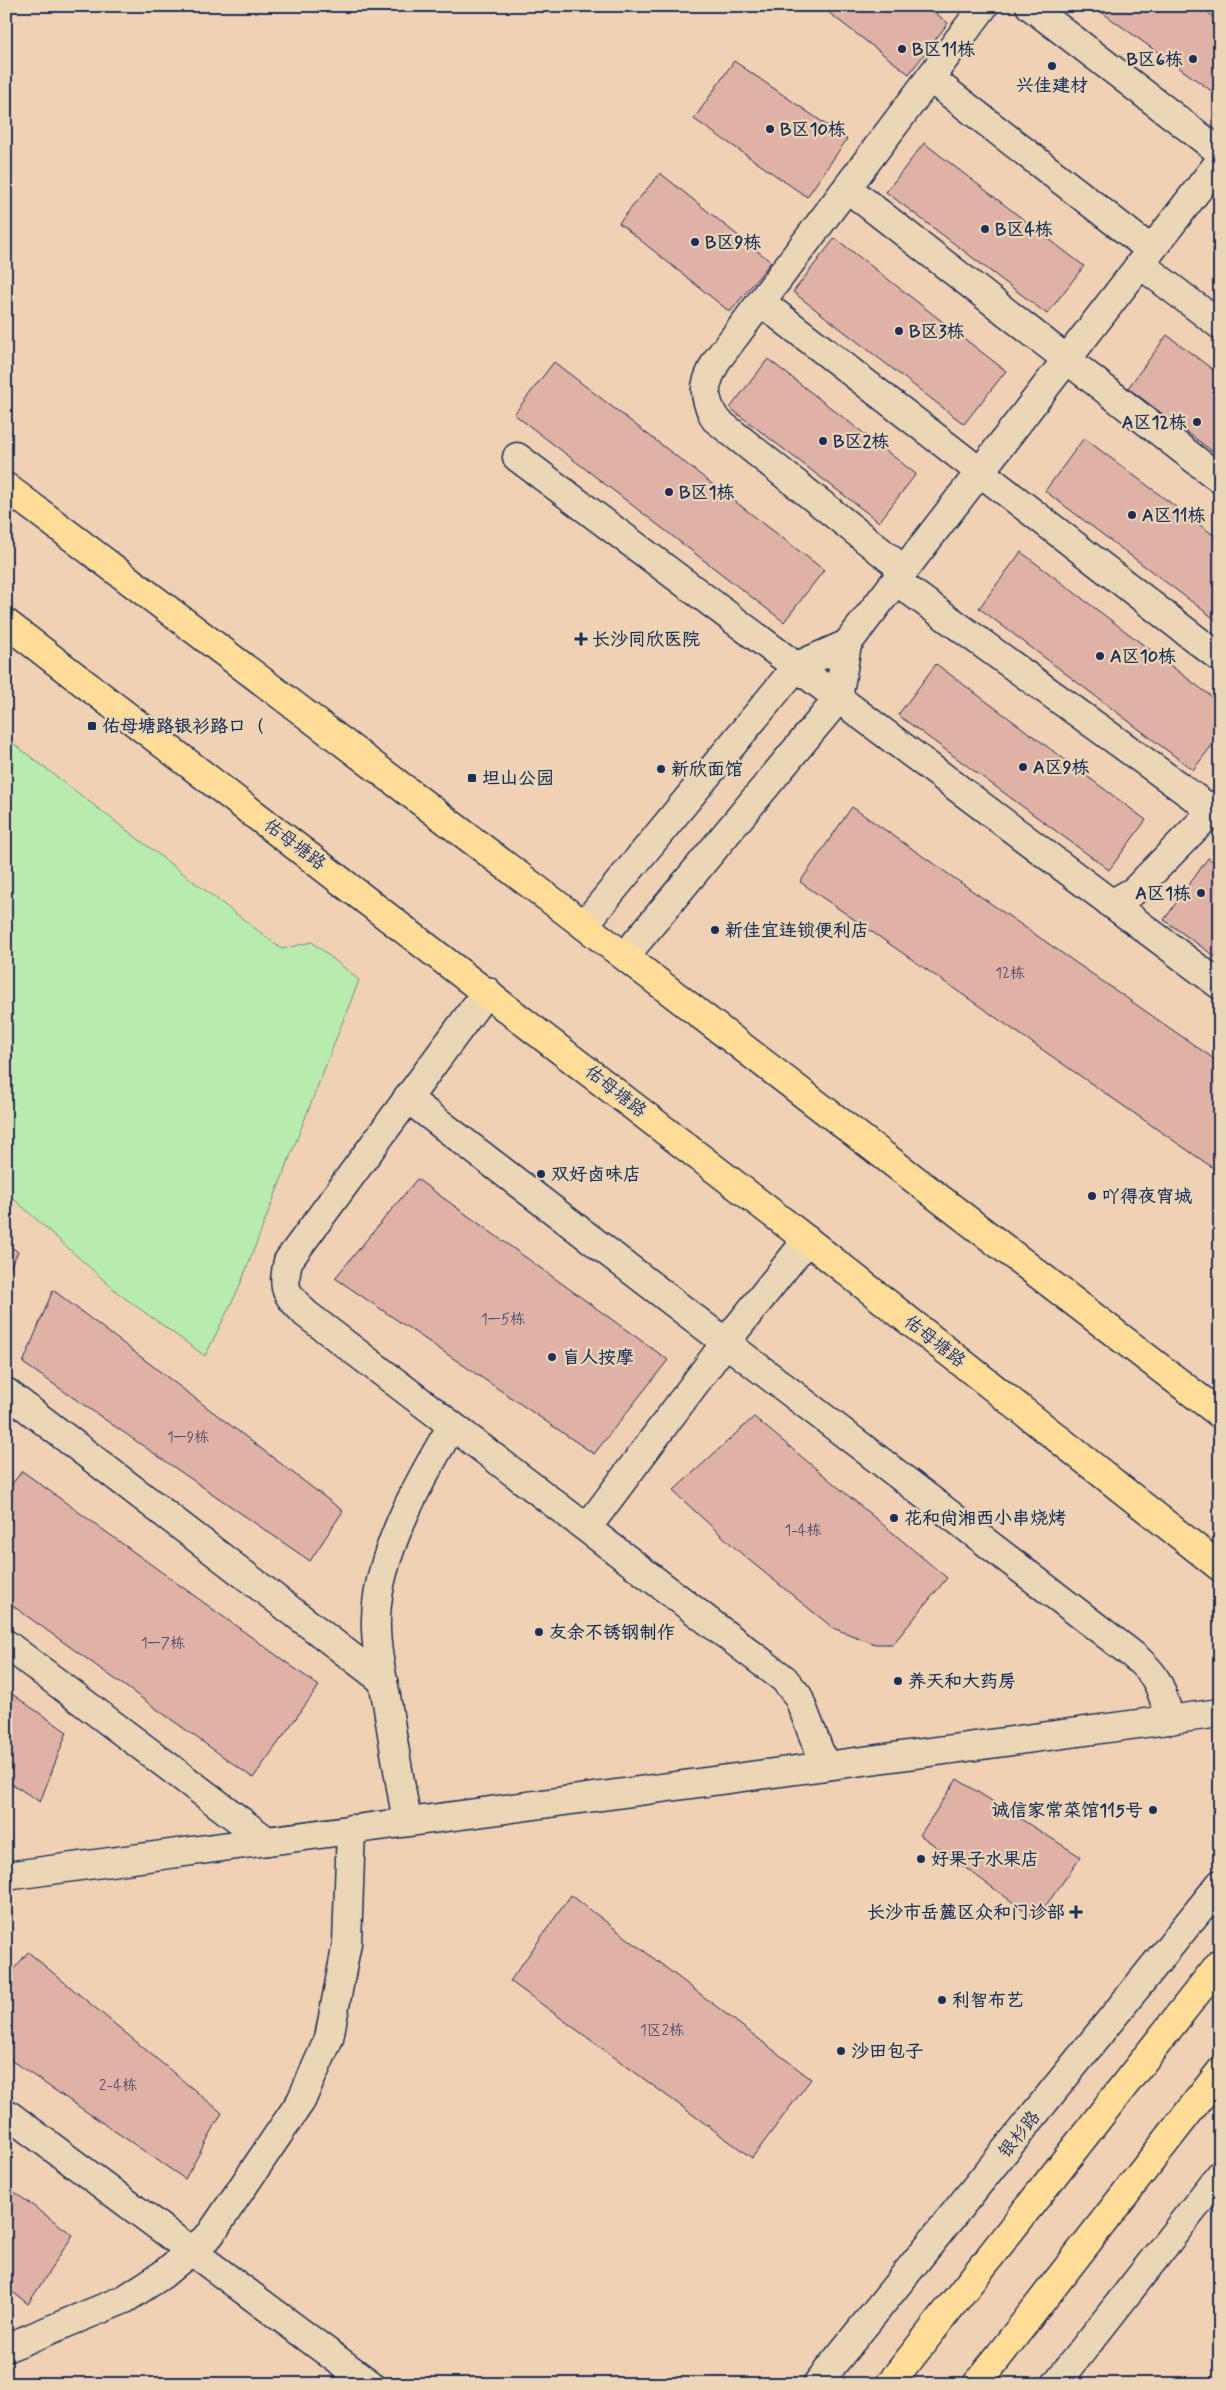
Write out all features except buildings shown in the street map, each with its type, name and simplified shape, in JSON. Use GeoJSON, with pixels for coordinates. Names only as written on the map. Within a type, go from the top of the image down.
{"type":"FeatureCollection","features":[{"type":"Feature","properties":{"kind":"main road"},"geometry":{"type":"LineString","coordinates":[[6,487],[625,956],[1220,1414]]}},
{"type":"Feature","properties":{"kind":"main road","name":"佑母塘路"},"geometry":{"type":"LineString","coordinates":[[6,623],[487,991],[807,1240],[1220,1567]]}},
{"type":"Feature","properties":{"kind":"main road"},"geometry":{"type":"LineString","coordinates":[[890,2384],[1220,1963]]}},
{"type":"Feature","properties":{"kind":"main road"},"geometry":{"type":"LineString","coordinates":[[977,2384],[1220,2072]]}},
{"type":"Feature","properties":{"kind":"street"},"geometry":{"type":"LineString","coordinates":[[984,6],[717,360],[706,381],[706,404],[715,419],[900,576],[1217,810],[1134,890],[1111,904]]}},
{"type":"Feature","properties":{"kind":"street"},"geometry":{"type":"LineString","coordinates":[[1030,6],[1220,152]]}},
{"type":"Feature","properties":{"kind":"street"},"geometry":{"type":"LineString","coordinates":[[930,78],[1145,257],[1220,325]]}},
{"type":"Feature","properties":{"kind":"street"},"geometry":{"type":"LineString","coordinates":[[625,956],[838,699],[847,644],[1220,161]]}},
{"type":"Feature","properties":{"kind":"street"},"geometry":{"type":"LineString","coordinates":[[847,188],[1220,478]]}},
{"type":"Feature","properties":{"kind":"street"},"geometry":{"type":"LineString","coordinates":[[761,302],[1220,658]]}},
{"type":"Feature","properties":{"kind":"street"},"geometry":{"type":"LineString","coordinates":[[517,458],[1220,985]]}},
{"type":"Feature","properties":{"kind":"street"},"geometry":{"type":"LineString","coordinates":[[584,925],[796,666],[847,644]]}},
{"type":"Feature","properties":{"kind":"street"},"geometry":{"type":"LineString","coordinates":[[487,991],[288,1261],[284,1280],[288,1297],[306,1314],[784,1679],[798,1696],[825,1766]]}},
{"type":"Feature","properties":{"kind":"street"},"geometry":{"type":"LineString","coordinates":[[407,1098],[1133,1654],[1152,1671],[1160,1686],[1170,1720]]}},
{"type":"Feature","properties":{"kind":"street"},"geometry":{"type":"LineString","coordinates":[[587,1528],[726,1342],[807,1240]]}},
{"type":"Feature","properties":{"kind":"street"},"geometry":{"type":"LineString","coordinates":[[6,1392],[383,1681]]}},
{"type":"Feature","properties":{"kind":"street"},"geometry":{"type":"LineString","coordinates":[[407,1822],[383,1681],[376,1618],[383,1570],[424,1471],[452,1426]]}},
{"type":"Feature","properties":{"kind":"street"},"geometry":{"type":"LineString","coordinates":[[6,1644],[267,1841]]}},
{"type":"Feature","properties":{"kind":"street"},"geometry":{"type":"LineString","coordinates":[[6,1876],[1220,1713]]}},
{"type":"Feature","properties":{"kind":"street"},"geometry":{"type":"LineString","coordinates":[[6,2348],[125,2299],[192,2252],[210,2235],[301,2101],[329,2038],[347,1943],[351,1829]]}},
{"type":"Feature","properties":{"kind":"street","name":"银杉路"},"geometry":{"type":"LineString","coordinates":[[818,2384],[1220,1884]]}},
{"type":"Feature","properties":{"kind":"street"},"geometry":{"type":"LineString","coordinates":[[6,2113],[370,2384]]}},
{"type":"Feature","properties":{"kind":"street"},"geometry":{"type":"LineString","coordinates":[[1056,2384],[1220,2175]]}},
{"type":"Feature","properties":{"kind":"green space"},"geometry":{"type":"Polygon","coordinates":[[[6,738],[282,949],[312,942],[359,980],[238,1290],[205,1356],[118,1293],[6,1192],[6,738]]]}},
{"type":"Feature","properties":{"kind":"place","name":"B区11栋"},"geometry":{"type":"Point","coordinates":[902,49]}},
{"type":"Feature","properties":{"kind":"place","name":"B区6栋"},"geometry":{"type":"Point","coordinates":[1193,59]}},
{"type":"Feature","properties":{"kind":"place","name":"兴佳建材"},"geometry":{"type":"Point","coordinates":[1052,66]}},
{"type":"Feature","properties":{"kind":"place","name":"B区10栋"},"geometry":{"type":"Point","coordinates":[770,129]}},
{"type":"Feature","properties":{"kind":"place","name":"B区4栋"},"geometry":{"type":"Point","coordinates":[985,229]}},
{"type":"Feature","properties":{"kind":"place","name":"B区9栋"},"geometry":{"type":"Point","coordinates":[695,242]}},
{"type":"Feature","properties":{"kind":"place","name":"B区3栋"},"geometry":{"type":"Point","coordinates":[899,331]}},
{"type":"Feature","properties":{"kind":"place","name":"A区12栋"},"geometry":{"type":"Point","coordinates":[1197,422]}},
{"type":"Feature","properties":{"kind":"place","name":"B区2栋"},"geometry":{"type":"Point","coordinates":[823,441]}},
{"type":"Feature","properties":{"kind":"place","name":"B区1栋"},"geometry":{"type":"Point","coordinates":[669,492]}},
{"type":"Feature","properties":{"kind":"place","name":"A区11栋"},"geometry":{"type":"Point","coordinates":[1132,515]}},
{"type":"Feature","properties":{"kind":"place","name":"长沙同欣医院"},"geometry":{"type":"Point","coordinates":[581,639]}},
{"type":"Feature","properties":{"kind":"place","name":"A区10栋"},"geometry":{"type":"Point","coordinates":[1100,656]}},
{"type":"Feature","properties":{"kind":"place","name":"佑母塘路银衫路口（"},"geometry":{"type":"Point","coordinates":[92,726]}},
{"type":"Feature","properties":{"kind":"place","name":"A区9栋"},"geometry":{"type":"Point","coordinates":[1023,767]}},
{"type":"Feature","properties":{"kind":"place","name":"新欣面馆"},"geometry":{"type":"Point","coordinates":[661,769]}},
{"type":"Feature","properties":{"kind":"place","name":"坦山公园"},"geometry":{"type":"Point","coordinates":[472,778]}},
{"type":"Feature","properties":{"kind":"place","name":"A区1栋"},"geometry":{"type":"Point","coordinates":[1201,893]}},
{"type":"Feature","properties":{"kind":"place","name":"新佳宜连锁便利店"},"geometry":{"type":"Point","coordinates":[715,930]}},
{"type":"Feature","properties":{"kind":"place","name":"双好卤味店"},"geometry":{"type":"Point","coordinates":[541,1174]}},
{"type":"Feature","properties":{"kind":"place","name":"吖得夜宵城"},"geometry":{"type":"Point","coordinates":[1092,1196]}},
{"type":"Feature","properties":{"kind":"place","name":"盲人按摩"},"geometry":{"type":"Point","coordinates":[552,1357]}},
{"type":"Feature","properties":{"kind":"place","name":"花和尚湘西小串烧烤"},"geometry":{"type":"Point","coordinates":[894,1518]}},
{"type":"Feature","properties":{"kind":"place","name":"友余不锈钢制作"},"geometry":{"type":"Point","coordinates":[539,1632]}},
{"type":"Feature","properties":{"kind":"place","name":"养天和大药房"},"geometry":{"type":"Point","coordinates":[898,1681]}},
{"type":"Feature","properties":{"kind":"place","name":"诚信家常菜馆115号"},"geometry":{"type":"Point","coordinates":[1153,1810]}},
{"type":"Feature","properties":{"kind":"place","name":"好果子水果店"},"geometry":{"type":"Point","coordinates":[921,1859]}},
{"type":"Feature","properties":{"kind":"place","name":"长沙市岳麓区众和门诊部"},"geometry":{"type":"Point","coordinates":[1076,1912]}},
{"type":"Feature","properties":{"kind":"place","name":"利智布艺"},"geometry":{"type":"Point","coordinates":[942,2000]}},
{"type":"Feature","properties":{"kind":"place","name":"沙田包子"},"geometry":{"type":"Point","coordinates":[841,2051]}}]}
